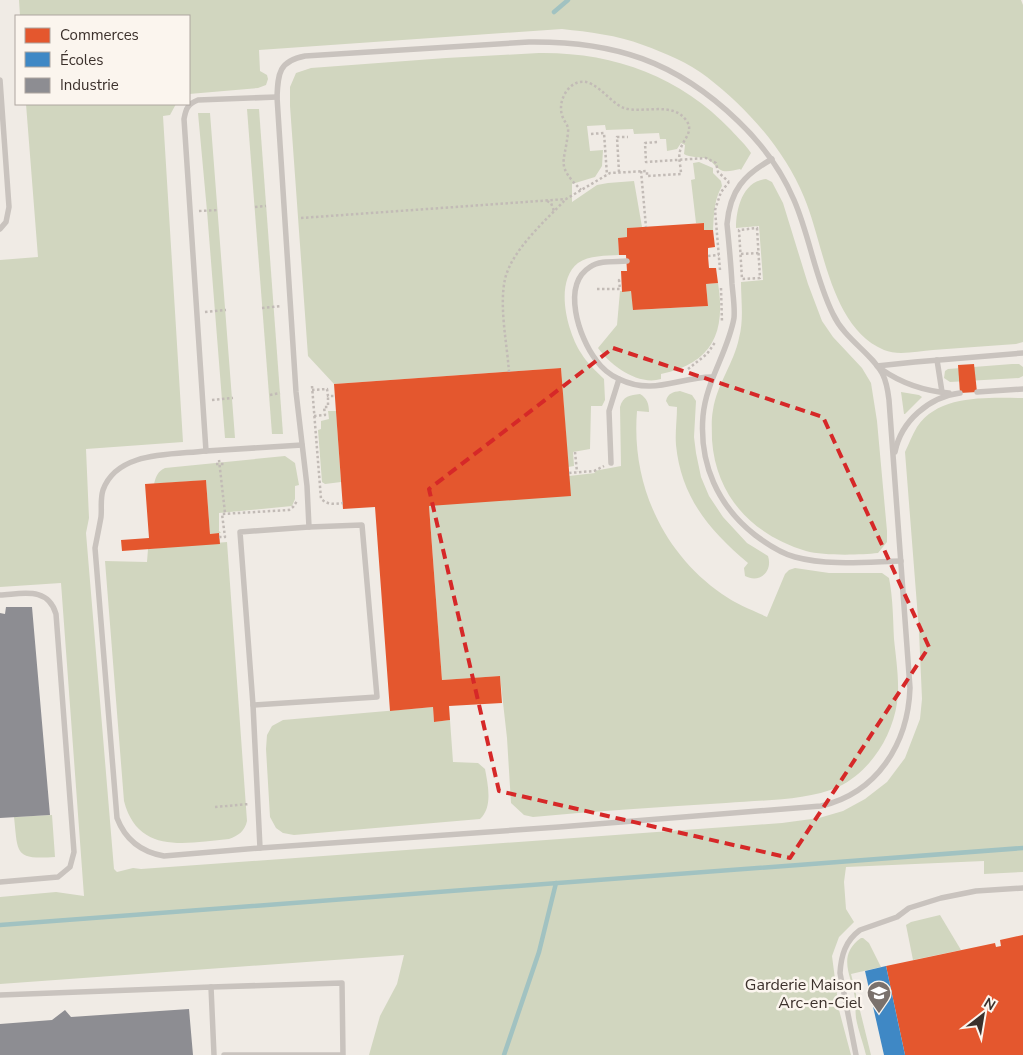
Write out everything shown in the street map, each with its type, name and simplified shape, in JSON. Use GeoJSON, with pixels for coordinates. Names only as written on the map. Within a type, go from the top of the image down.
{"type":"FeatureCollection","features":[{"type":"Feature","properties":{"kind":"lane"},"geometry":{"type":"LineString","coordinates":[[302,445],[206,451],[138,459],[117,470],[103,490],[95,548],[117,818],[122,829],[142,849],[164,856],[794,809],[838,802],[853,795],[868,784],[880,771],[892,754],[907,720],[910,688],[888,393],[883,374],[846,335],[832,314],[821,288],[795,201],[772,159],[752,135],[710,95],[664,66],[638,57],[581,43],[529,42],[305,56],[286,62],[280,72],[277,97],[296,392],[307,486],[309,527]]}},
{"type":"Feature","properties":{"kind":"lane"},"geometry":{"type":"LineString","coordinates":[[0,80],[9,207],[6,222],[0,229]]}},
{"type":"Feature","properties":{"kind":"lane"},"geometry":{"type":"LineString","coordinates":[[190,103],[198,100],[277,97]]}},
{"type":"Feature","properties":{"kind":"lane"},"geometry":{"type":"LineString","coordinates":[[188,105],[184,119],[206,451]]}},
{"type":"Feature","properties":{"kind":"lane"},"geometry":{"type":"LineString","coordinates":[[772,159],[747,176],[738,188],[730,205],[727,224],[734,316],[725,348],[706,394],[703,416],[705,449],[711,477],[719,496],[732,514],[765,543],[794,557],[844,562],[901,561]]}},
{"type":"Feature","properties":{"kind":"lane"},"geometry":{"type":"LineString","coordinates":[[627,261],[599,263],[590,266],[575,284],[574,293],[577,316],[588,348],[596,361],[606,371],[619,379],[641,386],[656,387],[700,377],[712,377]]}},
{"type":"Feature","properties":{"kind":"lane"},"geometry":{"type":"LineString","coordinates":[[877,366],[1023,353]]}},
{"type":"Feature","properties":{"kind":"lane"},"geometry":{"type":"LineString","coordinates":[[937,360],[942,392]]}},
{"type":"Feature","properties":{"kind":"lane"},"geometry":{"type":"LineString","coordinates":[[877,366],[900,381],[942,392],[960,393],[932,401],[920,410],[900,436],[893,459]]}},
{"type":"Feature","properties":{"kind":"lane"},"geometry":{"type":"LineString","coordinates":[[611,463],[609,411],[619,379]]}},
{"type":"Feature","properties":{"kind":"lane"},"geometry":{"type":"LineString","coordinates":[[977,392],[1023,389]]}},
{"type":"Feature","properties":{"kind":"lane"},"geometry":{"type":"LineString","coordinates":[[253,706],[377,697],[362,525],[240,532],[253,706],[260,848]]}},
{"type":"Feature","properties":{"kind":"lane"},"geometry":{"type":"LineString","coordinates":[[0,596],[41,595],[53,605],[56,614],[74,852],[70,867],[58,877],[0,882]]}},
{"type":"Feature","properties":{"kind":"lane"},"geometry":{"type":"LineString","coordinates":[[856,1055],[840,973],[840,961],[844,949],[855,934],[860,930],[897,917],[910,908],[941,898],[976,891],[1023,888]]}},
{"type":"Feature","properties":{"kind":"lane"},"geometry":{"type":"LineString","coordinates":[[0,996],[342,983],[343,1055],[224,1055]]}},
{"type":"Feature","properties":{"kind":"lane"},"geometry":{"type":"LineString","coordinates":[[211,987],[214,1055]]}},
{"type":"Feature","properties":{"kind":"path"},"geometry":{"type":"LineString","coordinates":[[581,190],[571,180],[562,165],[568,127],[562,115],[562,100],[565,93],[578,82],[594,85],[622,107],[634,111],[660,109],[670,111],[686,120],[689,128],[688,137],[679,152],[681,174],[647,176],[645,143],[657,142]]}},
{"type":"Feature","properties":{"kind":"path"},"geometry":{"type":"LineString","coordinates":[[591,134],[604,133],[607,175]]}},
{"type":"Feature","properties":{"kind":"path"},"geometry":{"type":"LineString","coordinates":[[619,172],[617,137],[628,137]]}},
{"type":"Feature","properties":{"kind":"path"},"geometry":{"type":"LineString","coordinates":[[646,162],[706,158],[716,163],[718,172],[729,182]]}},
{"type":"Feature","properties":{"kind":"path"},"geometry":{"type":"LineString","coordinates":[[641,171],[646,227]]}},
{"type":"Feature","properties":{"kind":"path"},"geometry":{"type":"LineString","coordinates":[[509,372],[504,303],[506,278],[515,258],[527,240],[566,199],[607,175],[619,172],[647,171]]}},
{"type":"Feature","properties":{"kind":"path"},"geometry":{"type":"LineString","coordinates":[[720,278],[716,201],[734,176]]}},
{"type":"Feature","properties":{"kind":"path"},"geometry":{"type":"LineString","coordinates":[[301,218],[566,199]]}},
{"type":"Feature","properties":{"kind":"path"},"geometry":{"type":"LineString","coordinates":[[547,201],[551,203],[554,211]]}},
{"type":"Feature","properties":{"kind":"path"},"geometry":{"type":"LineString","coordinates":[[255,207],[266,206]]}},
{"type":"Feature","properties":{"kind":"path"},"geometry":{"type":"LineString","coordinates":[[207,211],[218,210]]}},
{"type":"Feature","properties":{"kind":"path"},"geometry":{"type":"LineString","coordinates":[[758,228],[759,253],[760,278],[742,278],[739,230],[758,228]]}},
{"type":"Feature","properties":{"kind":"path"},"geometry":{"type":"LineString","coordinates":[[741,254],[759,253]]}},
{"type":"Feature","properties":{"kind":"path"},"geometry":{"type":"LineString","coordinates":[[708,256],[718,255]]}},
{"type":"Feature","properties":{"kind":"path"},"geometry":{"type":"LineString","coordinates":[[597,289],[620,289],[619,280],[622,281]]}},
{"type":"Feature","properties":{"kind":"path"},"geometry":{"type":"LineString","coordinates":[[721,285],[721,324]]}},
{"type":"Feature","properties":{"kind":"path"},"geometry":{"type":"LineString","coordinates":[[262,308],[273,307]]}},
{"type":"Feature","properties":{"kind":"path"},"geometry":{"type":"LineString","coordinates":[[215,311],[226,310]]}},
{"type":"Feature","properties":{"kind":"path"},"geometry":{"type":"LineString","coordinates":[[685,371],[707,354],[718,336]]}},
{"type":"Feature","properties":{"kind":"path"},"geometry":{"type":"LineString","coordinates":[[312,386],[321,499],[326,503],[343,503]]}},
{"type":"Feature","properties":{"kind":"path"},"geometry":{"type":"LineString","coordinates":[[312,390],[327,389],[328,396],[328,407],[324,407],[325,415],[314,416]]}},
{"type":"Feature","properties":{"kind":"path"},"geometry":{"type":"LineString","coordinates":[[270,395],[280,393]]}},
{"type":"Feature","properties":{"kind":"path"},"geometry":{"type":"LineString","coordinates":[[328,396],[335,396]]}},
{"type":"Feature","properties":{"kind":"path"},"geometry":{"type":"LineString","coordinates":[[222,399],[233,398]]}},
{"type":"Feature","properties":{"kind":"path"},"geometry":{"type":"LineString","coordinates":[[575,452],[577,472]]}},
{"type":"Feature","properties":{"kind":"path"},"geometry":{"type":"LineString","coordinates":[[219,537],[225,537],[222,514],[225,513],[218,464],[225,464]]}},
{"type":"Feature","properties":{"kind":"path"},"geometry":{"type":"LineString","coordinates":[[569,473],[594,471]]}},
{"type":"Feature","properties":{"kind":"path"},"geometry":{"type":"LineString","coordinates":[[225,513],[289,510],[297,502],[297,496]]}},
{"type":"Feature","properties":{"kind":"path"},"geometry":{"type":"LineString","coordinates":[[215,807],[245,804]]}},
{"type":"Feature","properties":{"kind":"highlighted area"},"geometry":{"type":"Polygon","coordinates":[[[613,348],[823,417],[929,647],[790,858],[499,791],[429,489],[613,348]]]}},
{"type":"Feature","properties":{"kind":"green space"},"geometry":{"type":"Polygon","coordinates":[[[19,0],[1021,0],[1023,5],[1023,342],[902,353],[884,350],[866,339],[852,323],[840,304],[831,282],[804,197],[796,179],[775,146],[737,102],[700,72],[668,55],[633,42],[603,34],[562,29],[259,50],[260,71],[267,75],[268,79],[266,85],[258,88],[190,94],[190,15],[20,15],[19,0]]]}},
{"type":"Feature","properties":{"kind":"green space"},"geometry":{"type":"Polygon","coordinates":[[[539,53],[593,57],[644,71],[690,95],[711,111],[751,153],[741,170],[723,171],[707,159],[684,154],[685,145],[681,143],[677,149],[667,151],[666,139],[660,139],[659,133],[634,134],[633,129],[606,130],[605,125],[587,126],[590,151],[603,150],[602,166],[595,177],[572,184],[572,202],[597,185],[634,181],[642,227],[627,228],[627,237],[618,238],[619,255],[598,256],[582,260],[571,271],[566,282],[565,307],[571,332],[583,357],[604,379],[605,400],[602,406],[591,406],[590,449],[573,452],[574,466],[568,467],[561,368],[334,384],[308,356],[290,106],[290,87],[296,73],[311,68],[539,53]]]}},
{"type":"Feature","properties":{"kind":"green space"},"geometry":{"type":"Polygon","coordinates":[[[26,105],[175,105],[170,115],[163,116],[183,442],[86,449],[89,518],[86,533],[114,869],[117,872],[133,868],[141,869],[782,823],[819,818],[843,811],[865,799],[887,782],[905,758],[920,719],[922,699],[919,631],[905,452],[917,427],[926,416],[951,403],[980,398],[1023,398],[1023,872],[984,874],[984,861],[846,867],[844,882],[846,909],[854,922],[839,937],[832,956],[839,1010],[851,1055],[369,1055],[380,1016],[397,984],[404,955],[0,984],[0,897],[56,892],[84,896],[61,583],[0,587],[0,260],[38,257],[26,105]]]}},
{"type":"Feature","properties":{"kind":"green space"},"geometry":{"type":"Polygon","coordinates":[[[247,109],[259,109],[283,434],[272,434],[247,109]]]}},
{"type":"Feature","properties":{"kind":"green space"},"geometry":{"type":"Polygon","coordinates":[[[198,113],[210,113],[235,438],[225,438],[198,113]]]}},
{"type":"Feature","properties":{"kind":"green space"},"geometry":{"type":"Polygon","coordinates":[[[699,162],[713,168],[713,173],[721,181],[722,186],[717,197],[713,230],[704,230],[704,223],[696,223],[691,180],[695,179],[693,163],[699,162]]]}},
{"type":"Feature","properties":{"kind":"green space"},"geometry":{"type":"Polygon","coordinates":[[[766,179],[772,182],[783,203],[808,284],[822,321],[833,337],[862,368],[871,383],[877,421],[887,531],[887,542],[878,553],[842,555],[814,553],[787,544],[770,535],[754,524],[730,496],[721,479],[715,460],[712,440],[712,414],[718,391],[737,347],[741,331],[741,282],[763,280],[759,226],[736,228],[737,212],[746,190],[758,181],[766,179]]]}},
{"type":"Feature","properties":{"kind":"green space"},"geometry":{"type":"Polygon","coordinates":[[[718,283],[720,316],[717,330],[712,343],[693,362],[679,369],[661,374],[661,379],[643,380],[625,373],[598,348],[617,325],[620,291],[631,291],[634,310],[708,306],[706,284],[718,283]]]}},
{"type":"Feature","properties":{"kind":"green space"},"geometry":{"type":"Polygon","coordinates":[[[1019,364],[1023,367],[1023,376],[1019,378],[950,382],[944,378],[945,371],[948,369],[1019,364]]]}},
{"type":"Feature","properties":{"kind":"green space"},"geometry":{"type":"Polygon","coordinates":[[[680,391],[692,395],[696,401],[694,437],[696,453],[701,477],[709,496],[723,517],[747,543],[768,556],[769,567],[764,575],[760,577],[750,578],[745,576],[744,568],[748,563],[709,525],[699,511],[684,481],[676,445],[677,407],[669,406],[666,401],[671,393],[680,391]]]}},
{"type":"Feature","properties":{"kind":"green space"},"geometry":{"type":"Polygon","coordinates":[[[901,392],[922,397],[905,414],[904,414],[901,392]]]}},
{"type":"Feature","properties":{"kind":"green space"},"geometry":{"type":"Polygon","coordinates":[[[640,394],[649,406],[649,412],[637,411],[639,465],[655,514],[683,558],[701,577],[722,594],[738,604],[767,617],[785,574],[795,568],[829,573],[882,573],[889,578],[898,679],[898,695],[894,716],[885,741],[878,752],[860,772],[838,787],[812,795],[783,799],[533,817],[524,815],[511,803],[507,738],[500,676],[442,680],[429,506],[569,476],[595,473],[594,471],[621,466],[620,407],[623,400],[627,397],[640,394]]]}},
{"type":"Feature","properties":{"kind":"green space"},"geometry":{"type":"Polygon","coordinates":[[[328,411],[336,411],[341,482],[325,484],[322,482],[318,430],[321,429],[321,421],[329,419],[328,411]]]}},
{"type":"Feature","properties":{"kind":"green space"},"geometry":{"type":"Polygon","coordinates":[[[285,456],[295,463],[299,485],[295,486],[295,499],[292,506],[219,513],[219,531],[221,533],[210,534],[206,480],[154,484],[158,474],[165,468],[285,456]]]}},
{"type":"Feature","properties":{"kind":"green space"},"geometry":{"type":"Polygon","coordinates":[[[227,542],[247,821],[241,833],[229,839],[181,843],[166,842],[152,838],[140,830],[131,818],[124,801],[105,561],[147,562],[148,549],[227,542]]]}},
{"type":"Feature","properties":{"kind":"green space"},"geometry":{"type":"Polygon","coordinates":[[[433,707],[434,722],[450,720],[453,762],[478,763],[485,769],[488,802],[487,808],[480,819],[294,835],[283,833],[276,828],[270,817],[266,749],[267,735],[272,726],[283,720],[433,707]]]}},
{"type":"Feature","properties":{"kind":"green space"},"geometry":{"type":"Polygon","coordinates":[[[52,815],[55,857],[32,857],[21,852],[16,839],[14,817],[52,815]]]}},
{"type":"Feature","properties":{"kind":"green space"},"geometry":{"type":"Polygon","coordinates":[[[940,915],[961,950],[913,960],[906,925],[940,915]]]}},
{"type":"Feature","properties":{"kind":"green space"},"geometry":{"type":"Polygon","coordinates":[[[861,938],[869,943],[881,967],[851,974],[871,1055],[866,1055],[858,1027],[855,998],[847,959],[853,945],[861,938]]]}},
{"type":"Feature","properties":{"kind":"building: Commerces"},"geometry":{"type":"Polygon","coordinates":[[[704,223],[704,230],[713,230],[715,247],[708,248],[709,268],[716,268],[718,283],[706,284],[708,306],[633,310],[631,291],[622,292],[621,271],[627,271],[626,255],[619,255],[618,238],[627,237],[627,228],[704,223]]]}},
{"type":"Feature","properties":{"kind":"building: Commerces"},"geometry":{"type":"Polygon","coordinates":[[[974,364],[977,392],[960,393],[958,365],[974,364]]]}},
{"type":"Feature","properties":{"kind":"building: Commerces"},"geometry":{"type":"Polygon","coordinates":[[[561,368],[571,496],[429,506],[442,680],[500,676],[502,703],[449,706],[450,720],[434,722],[433,707],[390,711],[375,507],[343,509],[334,384],[561,368]]]}},
{"type":"Feature","properties":{"kind":"building: Commerces"},"geometry":{"type":"Polygon","coordinates":[[[206,480],[210,534],[219,533],[220,544],[122,551],[121,540],[149,538],[145,484],[206,480]]]}},
{"type":"Feature","properties":{"kind":"building: Commerces"},"geometry":{"type":"Polygon","coordinates":[[[1023,935],[1023,1055],[905,1055],[886,966],[995,943],[996,947],[1001,946],[1000,940],[1023,935]]]}},
{"type":"Feature","properties":{"kind":"building: Écoles","name":"Garderie Maison Arc-en-Ciel"},"geometry":{"type":"Polygon","coordinates":[[[886,966],[905,1055],[884,1055],[865,971],[886,966]]]}},
{"type":"Feature","properties":{"kind":"building: Industrie"},"geometry":{"type":"Polygon","coordinates":[[[6,607],[32,607],[50,815],[0,818],[0,613],[5,614],[6,607]]]}},
{"type":"Feature","properties":{"kind":"building: Industrie"},"geometry":{"type":"Polygon","coordinates":[[[189,1009],[193,1055],[0,1055],[0,1024],[52,1020],[65,1010],[71,1017],[189,1009]]]}},
{"type":"Feature","properties":{"kind":"waterway"},"geometry":{"type":"LineString","coordinates":[[554,12],[568,0]]}},
{"type":"Feature","properties":{"kind":"waterway"},"geometry":{"type":"LineString","coordinates":[[0,925],[1023,848]]}},
{"type":"Feature","properties":{"kind":"waterway"},"geometry":{"type":"LineString","coordinates":[[504,1055],[539,952],[556,883]]}},
{"type":"Feature","properties":{"kind":"place","name":"Garderie Maison Arc-en-Ciel"},"geometry":{"type":"Point","coordinates":[879,1014]}}]}
